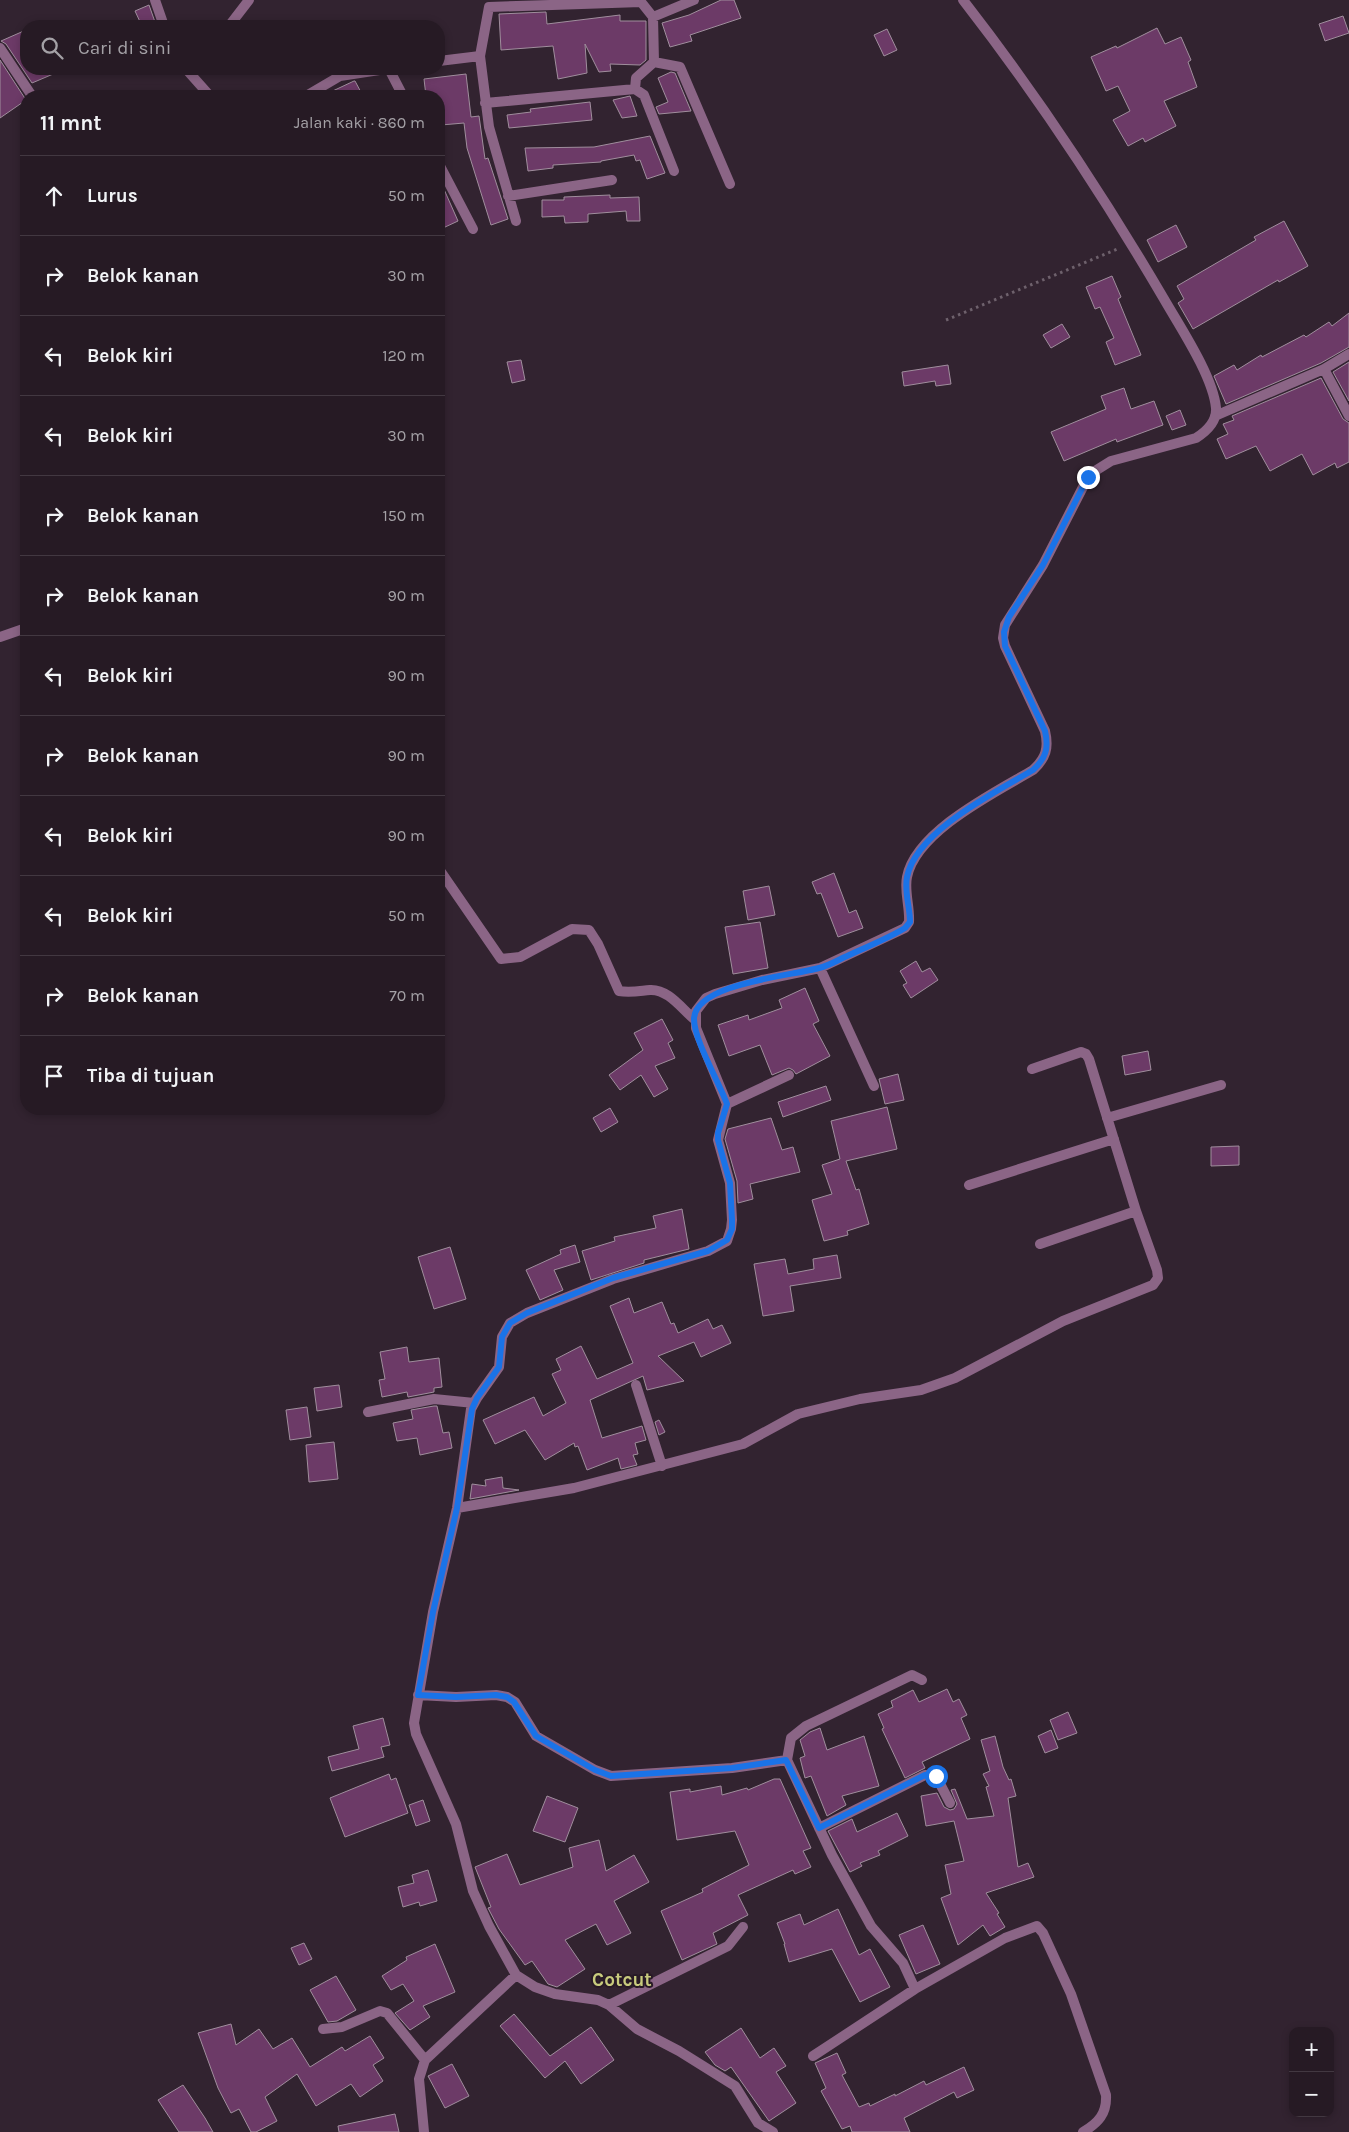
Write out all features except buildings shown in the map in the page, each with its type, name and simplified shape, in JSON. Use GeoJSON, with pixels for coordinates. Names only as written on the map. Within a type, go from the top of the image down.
{"type":"FeatureCollection","features":[{"type":"Feature","properties":{"kind":"street"},"geometry":{"type":"LineString","coordinates":[[155,0],[162,20]]}},
{"type":"Feature","properties":{"kind":"street"},"geometry":{"type":"LineString","coordinates":[[234,20],[249,0]]}},
{"type":"Feature","properties":{"kind":"street"},"geometry":{"type":"LineString","coordinates":[[653,17],[694,0]]}},
{"type":"Feature","properties":{"kind":"street"},"geometry":{"type":"LineString","coordinates":[[694,1019],[700,1004],[716,994],[762,980],[820,968],[905,928],[910,922],[906,881],[911,865],[927,843],[944,825],[1033,770],[1041,762],[1046,752],[1048,741],[1045,731],[1005,646],[1004,632],[1009,617],[1043,565],[1088,477],[1102,465],[1111,461],[1196,438],[1205,432],[1215,416],[1212,392],[1196,355],[1132,243],[1050,119],[963,0]]}},
{"type":"Feature","properties":{"kind":"street"},"geometry":{"type":"LineString","coordinates":[[516,220],[489,127],[480,56],[489,3],[642,1],[653,17],[654,62],[636,78],[635,89]]}},
{"type":"Feature","properties":{"kind":"street"},"geometry":{"type":"LineString","coordinates":[[0,48],[28,90]]}},
{"type":"Feature","properties":{"kind":"street"},"geometry":{"type":"LineString","coordinates":[[445,60],[480,56]]}},
{"type":"Feature","properties":{"kind":"street"},"geometry":{"type":"LineString","coordinates":[[654,62],[680,67],[730,184]]}},
{"type":"Feature","properties":{"kind":"street"},"geometry":{"type":"LineString","coordinates":[[194,75],[205,90]]}},
{"type":"Feature","properties":{"kind":"street"},"geometry":{"type":"LineString","coordinates":[[316,90],[340,76],[347,75]]}},
{"type":"Feature","properties":{"kind":"street"},"geometry":{"type":"LineString","coordinates":[[391,75],[400,90]]}},
{"type":"Feature","properties":{"kind":"street"},"geometry":{"type":"LineString","coordinates":[[486,103],[635,89],[644,94],[674,171]]}},
{"type":"Feature","properties":{"kind":"street"},"geometry":{"type":"LineString","coordinates":[[445,175],[473,229]]}},
{"type":"Feature","properties":{"kind":"street"},"geometry":{"type":"LineString","coordinates":[[508,196],[612,180]]}},
{"type":"Feature","properties":{"kind":"street"},"geometry":{"type":"LineString","coordinates":[[1215,416],[1324,369],[1349,354]]}},
{"type":"Feature","properties":{"kind":"street"},"geometry":{"type":"LineString","coordinates":[[1324,369],[1349,416]]}},
{"type":"Feature","properties":{"kind":"street"},"geometry":{"type":"LineString","coordinates":[[0,637],[20,630]]}},
{"type":"Feature","properties":{"kind":"street"},"geometry":{"type":"LineString","coordinates":[[445,878],[501,959],[520,956],[572,929],[589,930],[598,944],[619,991],[628,993],[652,990],[667,993],[674,1002],[694,1019],[700,1043],[727,1104],[718,1133],[718,1140],[730,1183],[732,1229],[727,1240],[708,1251],[613,1278],[517,1318],[510,1323],[502,1337],[500,1361],[496,1374],[474,1403],[472,1409],[457,1508],[433,1612],[414,1717],[416,1734],[456,1824],[473,1891],[489,1926],[516,1975],[535,1987],[555,1994],[598,2000],[609,2005],[637,2029],[679,2051],[735,2086],[758,2123],[773,2132]]}},
{"type":"Feature","properties":{"kind":"street"},"geometry":{"type":"LineString","coordinates":[[820,968],[874,1086]]}},
{"type":"Feature","properties":{"kind":"street"},"geometry":{"type":"LineString","coordinates":[[457,1508],[566,1490],[662,1466],[743,1444],[798,1414],[860,1399],[922,1390],[954,1378],[1063,1321],[1153,1285],[1158,1278],[1157,1270],[1136,1211],[1086,1054],[1081,1052],[1032,1069]]}},
{"type":"Feature","properties":{"kind":"street"},"geometry":{"type":"LineString","coordinates":[[727,1104],[789,1075]]}},
{"type":"Feature","properties":{"kind":"street"},"geometry":{"type":"LineString","coordinates":[[1107,1118],[1221,1085]]}},
{"type":"Feature","properties":{"kind":"street"},"geometry":{"type":"LineString","coordinates":[[969,1185],[1114,1139]]}},
{"type":"Feature","properties":{"kind":"street"},"geometry":{"type":"LineString","coordinates":[[1040,1244],[1136,1211]]}},
{"type":"Feature","properties":{"kind":"street"},"geometry":{"type":"LineString","coordinates":[[636,1385],[662,1466]]}},
{"type":"Feature","properties":{"kind":"street"},"geometry":{"type":"LineString","coordinates":[[368,1412],[434,1399],[474,1403]]}},
{"type":"Feature","properties":{"kind":"street"},"geometry":{"type":"LineString","coordinates":[[915,1988],[903,1963],[871,1926],[819,1828],[786,1760],[791,1738],[806,1726],[912,1674],[922,1680]]}},
{"type":"Feature","properties":{"kind":"street"},"geometry":{"type":"LineString","coordinates":[[418,1695],[456,1697],[496,1695],[507,1697],[514,1702],[536,1736],[595,1770],[611,1776],[732,1768],[786,1760]]}},
{"type":"Feature","properties":{"kind":"street"},"geometry":{"type":"LineString","coordinates":[[819,1828],[925,1775],[936,1776],[950,1803]]}},
{"type":"Feature","properties":{"kind":"street"},"geometry":{"type":"LineString","coordinates":[[813,2056],[915,1988],[1006,1938],[1037,1926],[1040,1928],[1071,1994],[1106,2096],[1103,2116],[1097,2123],[1083,2132]]}},
{"type":"Feature","properties":{"kind":"street"},"geometry":{"type":"LineString","coordinates":[[609,2005],[728,1946],[743,1927]]}},
{"type":"Feature","properties":{"kind":"street"},"geometry":{"type":"LineString","coordinates":[[424,2132],[419,2078],[425,2060],[516,1975]]}},
{"type":"Feature","properties":{"kind":"street"},"geometry":{"type":"LineString","coordinates":[[323,2029],[342,2027],[380,2011],[387,2013],[425,2060]]}},
{"type":"Feature","properties":{"kind":"path"},"geometry":{"type":"LineString","coordinates":[[946,320],[1132,243]]}},
{"type":"Feature","properties":{"kind":"district","name":"Cotcut"},"geometry":{"type":"Point","coordinates":[622,1980]}},
{"type":"Feature","properties":{"kind":"route"},"geometry":{"type":"LineString","coordinates":[[936,1776],[931,1774],[925,1775],[819,1828],[786,1760],[732,1768],[611,1776],[595,1770],[536,1736],[514,1702],[507,1697],[487,1694],[456,1697],[418,1695],[433,1612],[457,1508],[472,1409],[477,1398],[492,1380],[499,1367],[504,1330],[510,1323],[527,1313],[613,1278],[715,1249],[730,1236],[732,1229],[730,1183],[718,1140],[718,1133],[727,1104],[700,1043],[694,1019],[696,1011],[706,998],[716,994],[762,980],[820,968],[905,928],[910,922],[906,881],[911,865],[927,843],[944,825],[1033,770],[1041,762],[1046,752],[1048,741],[1005,646],[1005,625],[1043,565],[1088,477]]}}]}
